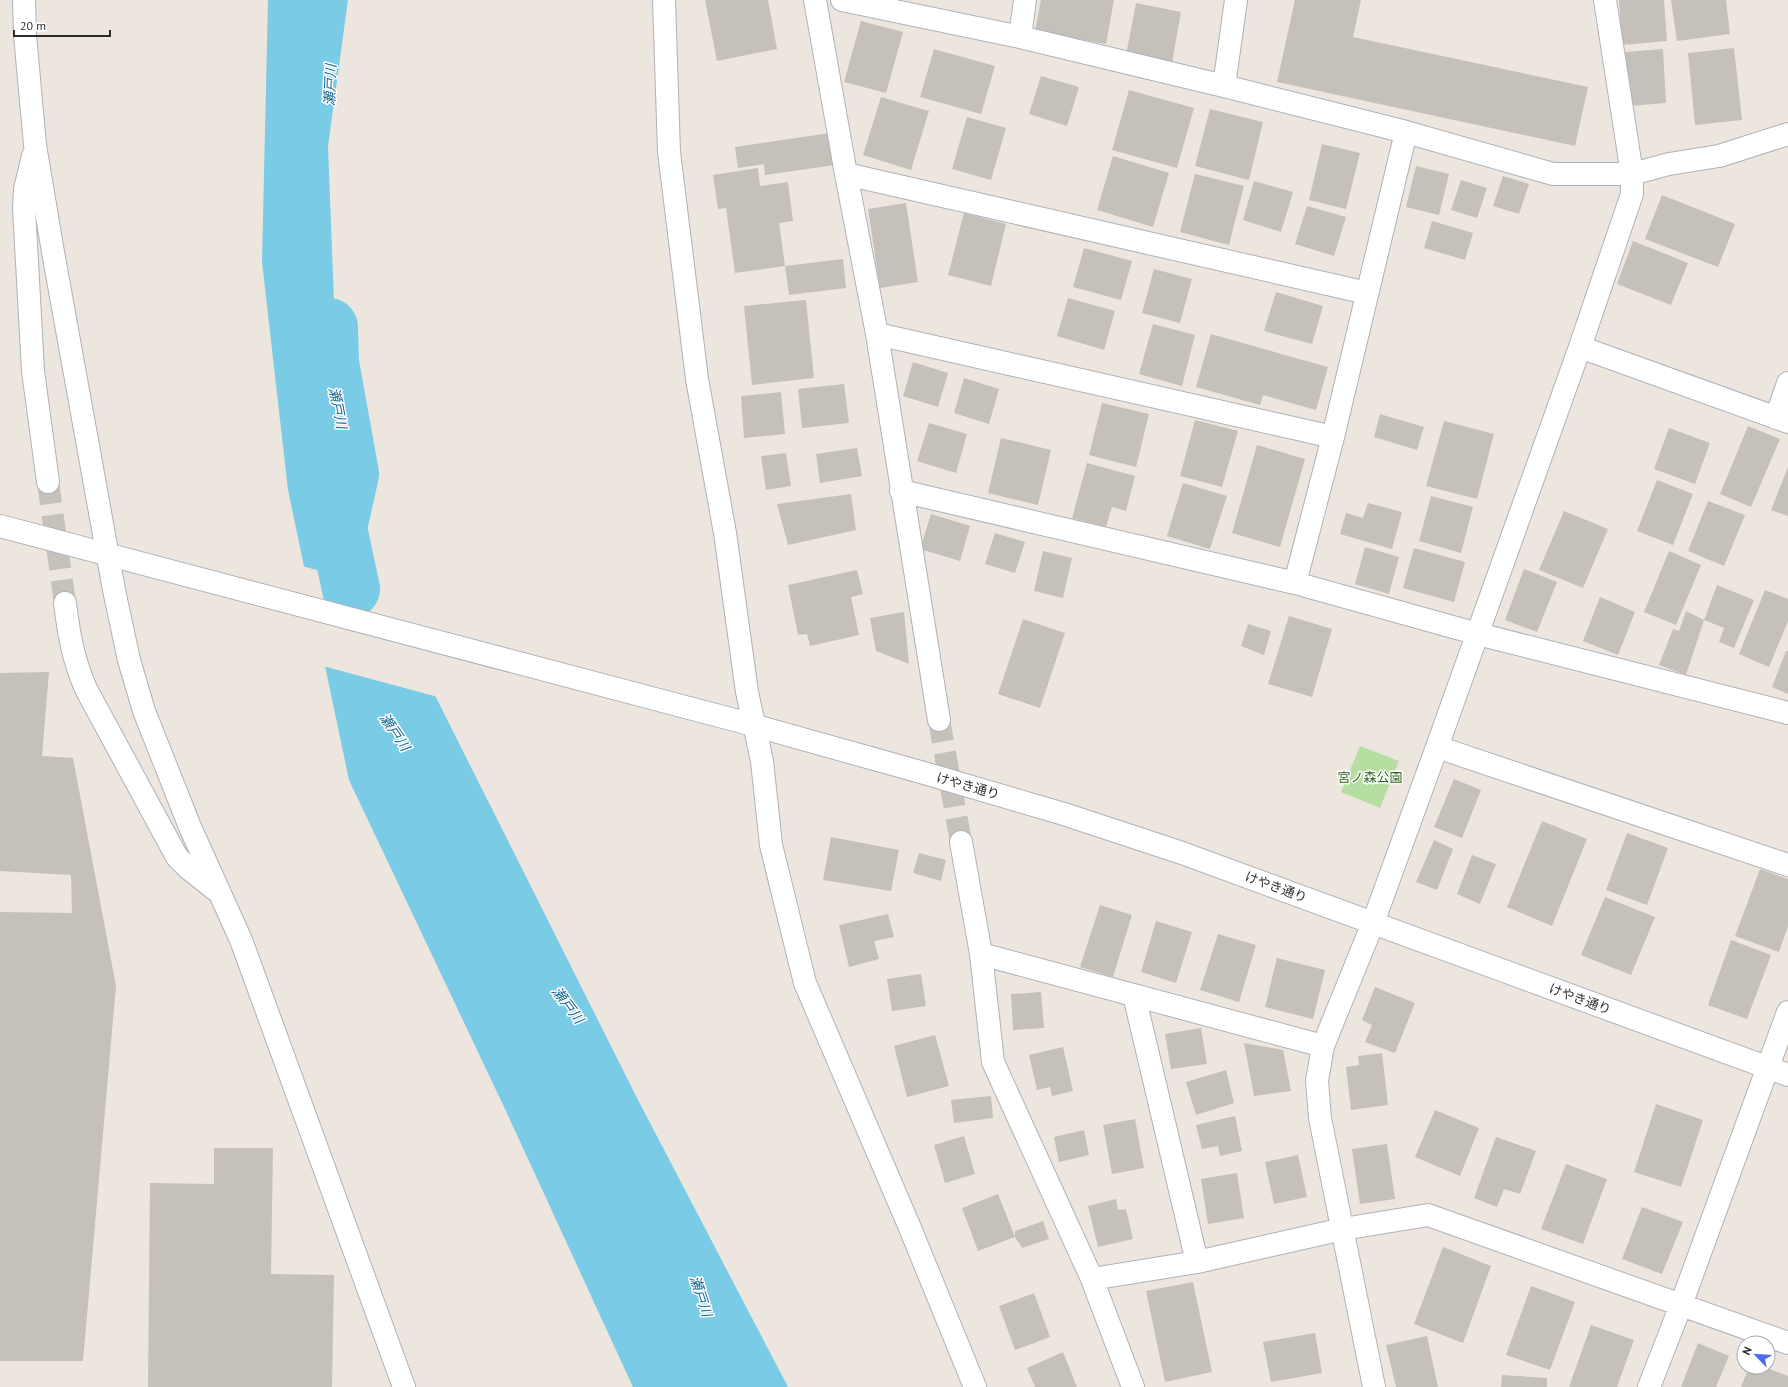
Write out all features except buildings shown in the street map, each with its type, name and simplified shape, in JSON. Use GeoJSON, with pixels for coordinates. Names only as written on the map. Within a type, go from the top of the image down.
{"type":"FeatureCollection","features":[{"type":"Feature","properties":{"kind":"street"},"geometry":{"type":"LineString","coordinates":[[24,0],[25,35],[35,145],[53,252],[116,556],[129,660],[144,711],[190,827],[241,940],[404,1387]]}},
{"type":"Feature","properties":{"kind":"street"},"geometry":{"type":"LineString","coordinates":[[664,0],[669,152],[696,371],[725,533],[747,692],[748,724],[762,761],[771,845],[805,983],[910,1228],[975,1387]]}},
{"type":"Feature","properties":{"kind":"street"},"geometry":{"type":"LineString","coordinates":[[815,0],[846,174],[877,334],[901,491],[939,720]]}},
{"type":"Feature","properties":{"kind":"street"},"geometry":{"type":"LineString","coordinates":[[842,0],[1020,37],[1224,86],[1406,132],[1553,174],[1632,174],[1669,164],[1719,156],[1788,134]]}},
{"type":"Feature","properties":{"kind":"street"},"geometry":{"type":"LineString","coordinates":[[1020,37],[1026,0]]}},
{"type":"Feature","properties":{"kind":"street"},"geometry":{"type":"LineString","coordinates":[[1224,86],[1236,0]]}},
{"type":"Feature","properties":{"kind":"street"},"geometry":{"type":"LineString","coordinates":[[1374,1387],[1320,1118],[1317,1081],[1323,1046],[1373,923],[1478,634],[1580,347],[1632,194],[1632,174],[1605,0]]}},
{"type":"Feature","properties":{"kind":"street"},"geometry":{"type":"LineString","coordinates":[[1294,583],[1333,437],[1406,132]]}},
{"type":"Feature","properties":{"kind":"street"},"geometry":{"type":"LineString","coordinates":[[35,145],[25,189],[24,208],[33,371],[48,482]]}},
{"type":"Feature","properties":{"kind":"street"},"geometry":{"type":"LineString","coordinates":[[846,174],[1367,293]]}},
{"type":"Feature","properties":{"kind":"street"},"geometry":{"type":"LineString","coordinates":[[877,334],[1333,437]]}},
{"type":"Feature","properties":{"kind":"street"},"geometry":{"type":"LineString","coordinates":[[1580,347],[1782,420],[1788,383]]}},
{"type":"Feature","properties":{"kind":"street"},"geometry":{"type":"LineString","coordinates":[[901,491],[1294,583],[1478,634],[1788,713]]}},
{"type":"Feature","properties":{"kind":"street","name":"けやき通り"},"geometry":{"type":"LineString","coordinates":[[0,526],[748,724],[917,770],[1064,814],[1182,853],[1788,1075]]}},
{"type":"Feature","properties":{"kind":"street"},"geometry":{"type":"LineString","coordinates":[[64,603],[70,641],[76,666],[86,689],[177,857],[188,868],[220,893]]}},
{"type":"Feature","properties":{"kind":"street"},"geometry":{"type":"LineString","coordinates":[[1437,747],[1788,865]]}},
{"type":"Feature","properties":{"kind":"street"},"geometry":{"type":"LineString","coordinates":[[961,842],[981,954],[993,1062],[1092,1279],[1133,1387]]}},
{"type":"Feature","properties":{"kind":"street"},"geometry":{"type":"LineString","coordinates":[[981,954],[1323,1046]]}},
{"type":"Feature","properties":{"kind":"street"},"geometry":{"type":"LineString","coordinates":[[1134,995],[1197,1262]]}},
{"type":"Feature","properties":{"kind":"street"},"geometry":{"type":"LineString","coordinates":[[1648,1387],[1681,1305],[1788,1012]]}},
{"type":"Feature","properties":{"kind":"street"},"geometry":{"type":"LineString","coordinates":[[1092,1279],[1197,1262],[1343,1229],[1428,1215],[1788,1343]]}},
{"type":"Feature","properties":{"kind":"green space","name":"宮ノ森公園"},"geometry":{"type":"Polygon","coordinates":[[[1360,746],[1399,761],[1380,808],[1341,792],[1360,746]]]}},
{"type":"Feature","properties":{"kind":"water"},"geometry":{"type":"Polygon","coordinates":[[[268,0],[348,0],[328,146],[342,510],[637,1098],[788,1387],[633,1387],[505,1109],[349,780],[288,490],[262,262],[268,0]]]}},
{"type":"Feature","properties":{"kind":"pier"},"geometry":{"type":"Polygon","coordinates":[[[302,566],[383,588],[438,697],[323,666],[302,566]]]}},
{"type":"Feature","properties":{"kind":"waterway","name":"瀬戸川"},"geometry":{"type":"LineString","coordinates":[[329,327],[330,363],[350,474],[338,528],[351,589]]}},
{"type":"Feature","properties":{"kind":"tunnel"},"geometry":{"type":"LineString","coordinates":[[48,482],[65,603]]}},
{"type":"Feature","properties":{"kind":"tunnel"},"geometry":{"type":"LineString","coordinates":[[939,720],[961,842]]}}]}
